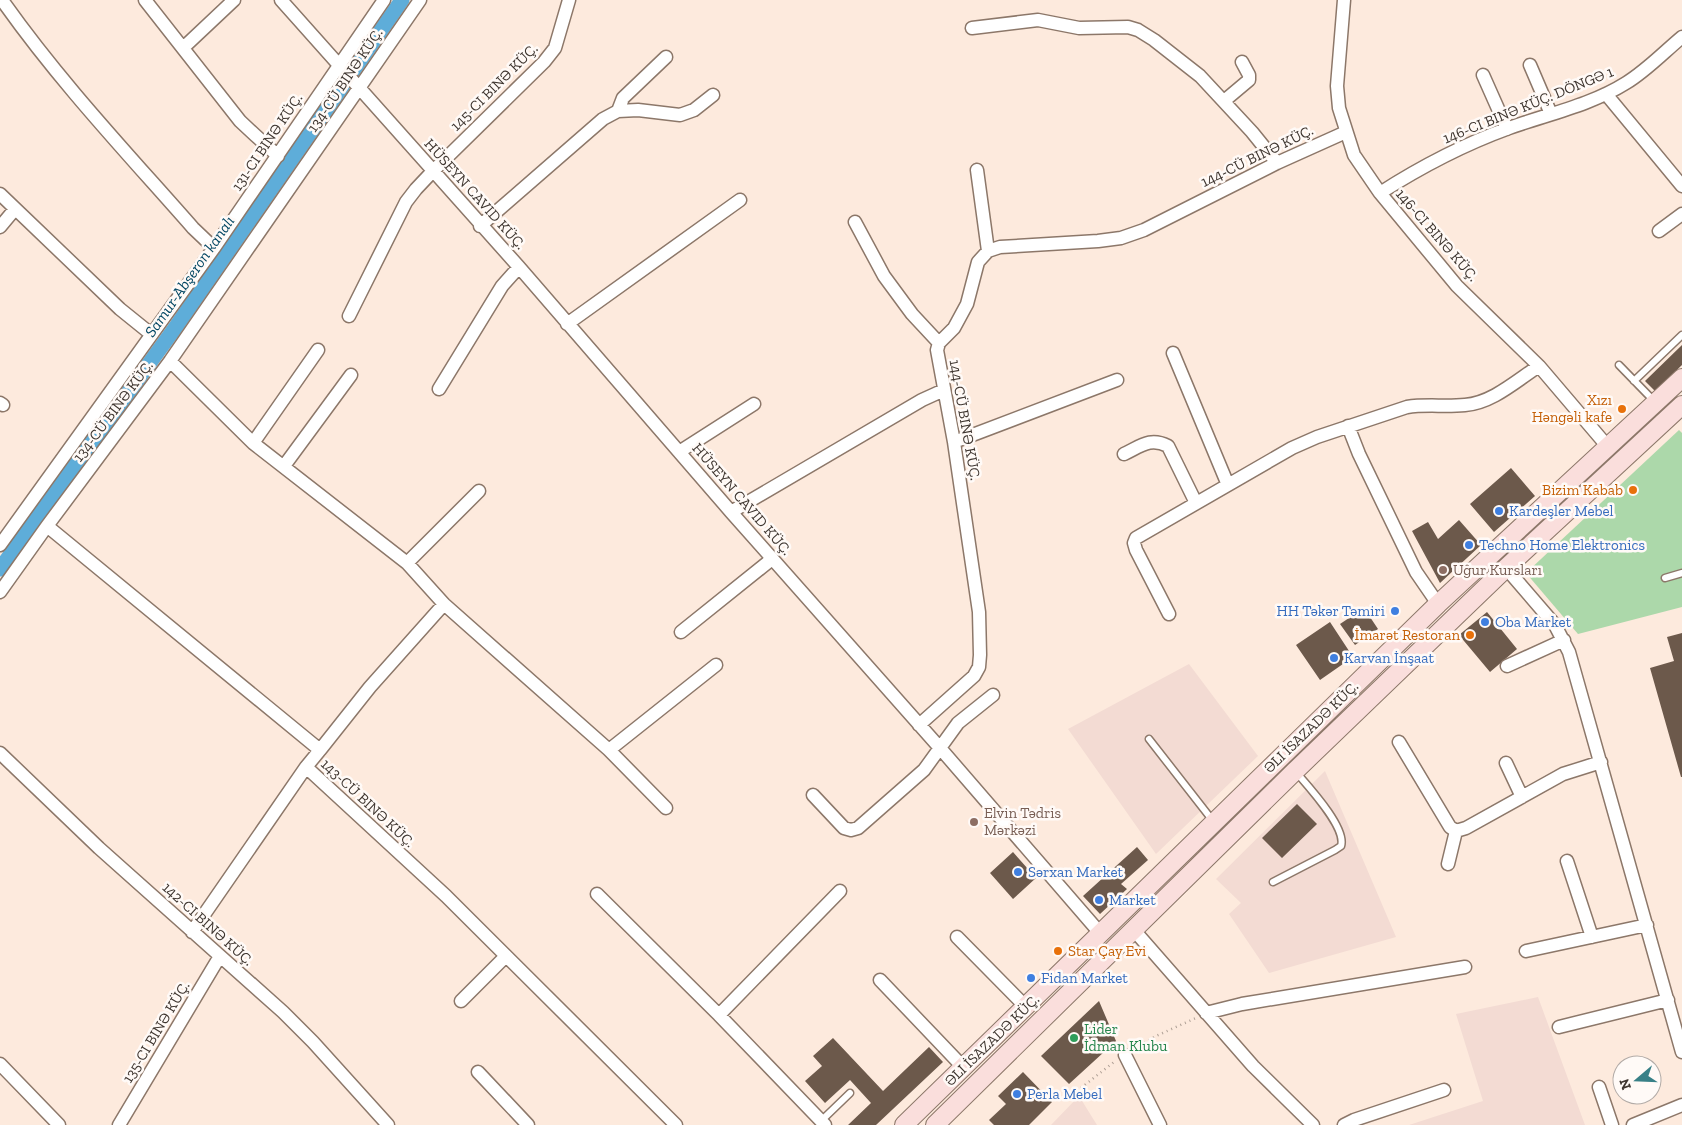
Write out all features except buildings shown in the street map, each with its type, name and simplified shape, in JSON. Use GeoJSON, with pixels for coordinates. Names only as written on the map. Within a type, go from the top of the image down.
{"type":"FeatureCollection","features":[{"type":"Feature","properties":{"kind":"main road","name":"ƏLI İSAZADƏ KÜÇ."},"geometry":{"type":"LineString","coordinates":[[904,1125],[1438,604],[1682,378]]}},
{"type":"Feature","properties":{"kind":"main road","name":"ƏLI İSAZADƏ KÜÇ."},"geometry":{"type":"LineString","coordinates":[[935,1125],[1295,771],[1506,568],[1682,405]]}},
{"type":"Feature","properties":{"kind":"main road"},"geometry":{"type":"LineString","coordinates":[[1493,553],[1506,568]]}},
{"type":"Feature","properties":{"kind":"main road"},"geometry":{"type":"LineString","coordinates":[[1119,914],[1133,929]]}},
{"type":"Feature","properties":{"kind":"main road"},"geometry":{"type":"LineString","coordinates":[[1100,933],[1113,948]]}},
{"type":"Feature","properties":{"kind":"street"},"geometry":{"type":"LineString","coordinates":[[2,0],[22,28],[74,92],[193,228],[214,248]]}},
{"type":"Feature","properties":{"kind":"street"},"geometry":{"type":"LineString","coordinates":[[145,0],[240,120],[278,156]]}},
{"type":"Feature","properties":{"kind":"street"},"geometry":{"type":"LineString","coordinates":[[182,48],[234,0]]}},
{"type":"Feature","properties":{"kind":"street"},"geometry":{"type":"LineString","coordinates":[[280,0],[338,66]]}},
{"type":"Feature","properties":{"kind":"street","name":"131-CI BINƏ KÜÇ."},"geometry":{"type":"LineString","coordinates":[[0,545],[214,248],[384,0]]}},
{"type":"Feature","properties":{"kind":"street","name":"134-CÜ BINƏ KÜÇ."},"geometry":{"type":"LineString","coordinates":[[0,592],[170,361],[420,0]]}},
{"type":"Feature","properties":{"kind":"street","name":"145-CI BINƏ KÜÇ."},"geometry":{"type":"LineString","coordinates":[[349,316],[406,202],[433,171],[550,55],[555,48],[561,31],[568,0]]}},
{"type":"Feature","properties":{"kind":"street"},"geometry":{"type":"LineString","coordinates":[[1344,0],[1337,86],[1339,108],[1354,155],[1380,193],[1458,286],[1539,366],[1608,448]]}},
{"type":"Feature","properties":{"kind":"street"},"geometry":{"type":"LineString","coordinates":[[972,28],[1038,20],[1080,28],[1128,27],[1138,30],[1154,40],[1200,76],[1277,163]]}},
{"type":"Feature","properties":{"kind":"street"},"geometry":{"type":"LineString","coordinates":[[1380,193],[1426,166],[1507,129],[1606,94],[1627,82],[1682,37]]}},
{"type":"Feature","properties":{"kind":"street"},"geometry":{"type":"LineString","coordinates":[[618,112],[623,98],[666,58]]}},
{"type":"Feature","properties":{"kind":"street"},"geometry":{"type":"LineString","coordinates":[[1224,101],[1249,80],[1249,75],[1242,62]]}},
{"type":"Feature","properties":{"kind":"street","name":"HÜSEYN CAVID KÜÇ."},"geometry":{"type":"LineString","coordinates":[[338,66],[518,267],[1100,933]]}},
{"type":"Feature","properties":{"kind":"street"},"geometry":{"type":"LineString","coordinates":[[1530,66],[1552,114]]}},
{"type":"Feature","properties":{"kind":"street"},"geometry":{"type":"LineString","coordinates":[[1484,75],[1507,129]]}},
{"type":"Feature","properties":{"kind":"street"},"geometry":{"type":"LineString","coordinates":[[480,226],[603,119],[618,112],[638,110],[680,115],[694,110],[713,94]]}},
{"type":"Feature","properties":{"kind":"street"},"geometry":{"type":"LineString","coordinates":[[1606,94],[1682,186]]}},
{"type":"Feature","properties":{"kind":"street","name":"144-CÜ BINƏ KÜÇ."},"geometry":{"type":"LineString","coordinates":[[919,725],[974,676],[979,667],[979,612],[954,442],[937,350],[940,343],[954,328],[967,304],[978,262],[988,251],[1000,247],[1098,241],[1121,238],[1144,230],[1277,163],[1346,132]]}},
{"type":"Feature","properties":{"kind":"street"},"geometry":{"type":"LineString","coordinates":[[977,170],[988,251]]}},
{"type":"Feature","properties":{"kind":"street"},"geometry":{"type":"LineString","coordinates":[[0,194],[120,309],[151,334]]}},
{"type":"Feature","properties":{"kind":"street"},"geometry":{"type":"LineString","coordinates":[[567,324],[740,200]]}},
{"type":"Feature","properties":{"kind":"street"},"geometry":{"type":"LineString","coordinates":[[0,227],[15,209]]}},
{"type":"Feature","properties":{"kind":"street"},"geometry":{"type":"LineString","coordinates":[[1659,231],[1682,214]]}},
{"type":"Feature","properties":{"kind":"street"},"geometry":{"type":"LineString","coordinates":[[856,222],[884,276],[912,314],[940,343]]}},
{"type":"Feature","properties":{"kind":"street"},"geometry":{"type":"LineString","coordinates":[[439,389],[502,286],[518,267]]}},
{"type":"Feature","properties":{"kind":"street"},"geometry":{"type":"LineString","coordinates":[[253,443],[318,350]]}},
{"type":"Feature","properties":{"kind":"street"},"geometry":{"type":"LineString","coordinates":[[1173,353],[1228,485]]}},
{"type":"Feature","properties":{"kind":"street"},"geometry":{"type":"LineString","coordinates":[[170,361],[253,443],[407,563],[444,604],[609,750],[666,808]]}},
{"type":"Feature","properties":{"kind":"street"},"geometry":{"type":"LineString","coordinates":[[1169,614],[1136,550],[1134,543],[1136,538],[1292,448],[1317,437],[1414,406],[1465,405],[1482,402],[1539,366]]}},
{"type":"Feature","properties":{"kind":"street"},"geometry":{"type":"LineString","coordinates":[[284,466],[351,374]]}},
{"type":"Feature","properties":{"kind":"street"},"geometry":{"type":"LineString","coordinates":[[954,442],[1117,380]]}},
{"type":"Feature","properties":{"kind":"street"},"geometry":{"type":"LineString","coordinates":[[731,512],[922,400],[944,390]]}},
{"type":"Feature","properties":{"kind":"street"},"geometry":{"type":"LineString","coordinates":[[679,452],[754,404]]}},
{"type":"Feature","properties":{"kind":"street"},"geometry":{"type":"LineString","coordinates":[[1348,426],[1416,572],[1438,604]]}},
{"type":"Feature","properties":{"kind":"street"},"geometry":{"type":"LineString","coordinates":[[1124,454],[1152,441],[1161,442],[1168,446],[1196,503]]}},
{"type":"Feature","properties":{"kind":"street"},"geometry":{"type":"LineString","coordinates":[[407,563],[479,491]]}},
{"type":"Feature","properties":{"kind":"street","name":"143-CÜ BINƏ KÜÇ."},"geometry":{"type":"LineString","coordinates":[[47,526],[320,750],[306,767],[446,896],[676,1125]]}},
{"type":"Feature","properties":{"kind":"street"},"geometry":{"type":"LineString","coordinates":[[681,632],[772,559]]}},
{"type":"Feature","properties":{"kind":"street"},"geometry":{"type":"LineString","coordinates":[[1506,568],[1554,625],[1564,640],[1601,762],[1682,1052]]}},
{"type":"Feature","properties":{"kind":"street"},"geometry":{"type":"LineString","coordinates":[[320,750],[370,687],[444,604]]}},
{"type":"Feature","properties":{"kind":"street"},"geometry":{"type":"LineString","coordinates":[[1507,666],[1564,640]]}},
{"type":"Feature","properties":{"kind":"street"},"geometry":{"type":"LineString","coordinates":[[609,750],[716,665]]}},
{"type":"Feature","properties":{"kind":"street"},"geometry":{"type":"LineString","coordinates":[[813,795],[844,828],[851,830],[858,828],[924,770],[958,723],[993,695]]}},
{"type":"Feature","properties":{"kind":"street"},"geometry":{"type":"LineString","coordinates":[[1399,742],[1450,827],[1456,831]]}},
{"type":"Feature","properties":{"kind":"street","name":"142-CI BINƏ KÜÇ."},"geometry":{"type":"LineString","coordinates":[[0,753],[99,848],[282,1012],[307,1036],[388,1125]]}},
{"type":"Feature","properties":{"kind":"street"},"geometry":{"type":"LineString","coordinates":[[1456,831],[1466,828],[1563,774],[1601,762]]}},
{"type":"Feature","properties":{"kind":"street"},"geometry":{"type":"LineString","coordinates":[[1506,763],[1522,797]]}},
{"type":"Feature","properties":{"kind":"street"},"geometry":{"type":"LineString","coordinates":[[192,932],[306,767]]}},
{"type":"Feature","properties":{"kind":"street"},"geometry":{"type":"LineString","coordinates":[[1448,864],[1456,831]]}},
{"type":"Feature","properties":{"kind":"street"},"geometry":{"type":"LineString","coordinates":[[1567,861],[1592,937]]}},
{"type":"Feature","properties":{"kind":"street"},"geometry":{"type":"LineString","coordinates":[[719,1015],[840,891]]}},
{"type":"Feature","properties":{"kind":"street"},"geometry":{"type":"LineString","coordinates":[[597,894],[719,1015],[823,1123]]}},
{"type":"Feature","properties":{"kind":"street"},"geometry":{"type":"LineString","coordinates":[[1526,951],[1646,925]]}},
{"type":"Feature","properties":{"kind":"street"},"geometry":{"type":"LineString","coordinates":[[1133,929],[1259,1072],[1313,1125]]}},
{"type":"Feature","properties":{"kind":"street"},"geometry":{"type":"LineString","coordinates":[[956,937],[1026,1007]]}},
{"type":"Feature","properties":{"kind":"street","name":"135-CI BINƏ KÜÇ."},"geometry":{"type":"LineString","coordinates":[[123,1124],[220,956]]}},
{"type":"Feature","properties":{"kind":"street"},"geometry":{"type":"LineString","coordinates":[[461,1001],[506,956]]}},
{"type":"Feature","properties":{"kind":"street"},"geometry":{"type":"LineString","coordinates":[[1206,1013],[1242,1004],[1465,967]]}},
{"type":"Feature","properties":{"kind":"street"},"geometry":{"type":"LineString","coordinates":[[880,980],[963,1067]]}},
{"type":"Feature","properties":{"kind":"street"},"geometry":{"type":"LineString","coordinates":[[1559,1027],[1668,1000]]}},
{"type":"Feature","properties":{"kind":"street"},"geometry":{"type":"LineString","coordinates":[[1125,1055],[1160,1125]]}},
{"type":"Feature","properties":{"kind":"street"},"geometry":{"type":"LineString","coordinates":[[0,1064],[59,1125]]}},
{"type":"Feature","properties":{"kind":"street"},"geometry":{"type":"LineString","coordinates":[[478,1072],[528,1125]]}},
{"type":"Feature","properties":{"kind":"street"},"geometry":{"type":"LineString","coordinates":[[1599,1087],[1612,1125]]}},
{"type":"Feature","properties":{"kind":"street"},"geometry":{"type":"LineString","coordinates":[[1344,1125],[1444,1090]]}},
{"type":"Feature","properties":{"kind":"street"},"geometry":{"type":"LineString","coordinates":[[1633,1125],[1682,1105]]}},
{"type":"Feature","properties":{"kind":"lane"},"geometry":{"type":"LineString","coordinates":[[1634,381],[1682,335]]}},
{"type":"Feature","properties":{"kind":"lane"},"geometry":{"type":"LineString","coordinates":[[1620,365],[1656,403]]}},
{"type":"Feature","properties":{"kind":"lane"},"geometry":{"type":"LineString","coordinates":[[1665,578],[1682,573]]}},
{"type":"Feature","properties":{"kind":"lane"},"geometry":{"type":"LineString","coordinates":[[1149,739],[1214,822]]}},
{"type":"Feature","properties":{"kind":"lane"},"geometry":{"type":"LineString","coordinates":[[1273,882],[1335,850],[1341,846],[1343,840],[1320,799],[1295,771]]}},
{"type":"Feature","properties":{"kind":"lane"},"geometry":{"type":"LineString","coordinates":[[823,1123],[850,1094]]}},
{"type":"Feature","properties":{"kind":"path"},"geometry":{"type":"LineString","coordinates":[[1081,1088],[1108,1066],[1156,1036],[1206,1013]]}},
{"type":"Feature","properties":{"kind":"shaded area"},"geometry":{"type":"Polygon","coordinates":[[[1189,664],[1258,756],[1156,854],[1068,729],[1189,664]]]}},
{"type":"Feature","properties":{"kind":"shaded area"},"geometry":{"type":"Polygon","coordinates":[[[1325,771],[1396,937],[1269,973],[1229,914],[1241,903],[1216,879],[1325,771]]]}},
{"type":"Feature","properties":{"kind":"shaded area"},"geometry":{"type":"Polygon","coordinates":[[[1538,997],[1585,1125],[1409,1125],[1483,1101],[1456,1014],[1538,997]]]}},
{"type":"Feature","properties":{"kind":"shaded area"},"geometry":{"type":"Polygon","coordinates":[[[1079,1096],[1097,1125],[1051,1125],[1079,1096]]]}},
{"type":"Feature","properties":{"kind":"green space"},"geometry":{"type":"Polygon","coordinates":[[[1679,430],[1682,433],[1682,607],[1578,634],[1526,573],[1679,430]]]}},
{"type":"Feature","properties":{"kind":"waterway","name":"Samur-Abşeron kanalı"},"geometry":{"type":"LineString","coordinates":[[0,569],[175,328],[402,0]]}},
{"type":"Feature","properties":{"kind":"place","name":"Xızı Həngəli kafe"},"geometry":{"type":"Point","coordinates":[1622,409]}},
{"type":"Feature","properties":{"kind":"place","name":"Bizim Kabab"},"geometry":{"type":"Point","coordinates":[1633,490]}},
{"type":"Feature","properties":{"kind":"place","name":"Kardeşler Mebel"},"geometry":{"type":"Point","coordinates":[1499,511]}},
{"type":"Feature","properties":{"kind":"place","name":"Techno Home Elektronics"},"geometry":{"type":"Point","coordinates":[1469,545]}},
{"type":"Feature","properties":{"kind":"place","name":"Uğur Kursları"},"geometry":{"type":"Point","coordinates":[1443,570]}},
{"type":"Feature","properties":{"kind":"place","name":"HH Təkər Təmiri"},"geometry":{"type":"Point","coordinates":[1395,611]}},
{"type":"Feature","properties":{"kind":"place","name":"Oba Market"},"geometry":{"type":"Point","coordinates":[1485,622]}},
{"type":"Feature","properties":{"kind":"place","name":"İmarət Restoran"},"geometry":{"type":"Point","coordinates":[1470,635]}},
{"type":"Feature","properties":{"kind":"place","name":"Karvan İnşaat"},"geometry":{"type":"Point","coordinates":[1334,658]}},
{"type":"Feature","properties":{"kind":"place","name":"Elvin Tədris Mərkəzi"},"geometry":{"type":"Point","coordinates":[974,822]}},
{"type":"Feature","properties":{"kind":"place","name":"Sərxan Market"},"geometry":{"type":"Point","coordinates":[1018,872]}},
{"type":"Feature","properties":{"kind":"place","name":"Market"},"geometry":{"type":"Point","coordinates":[1099,900]}},
{"type":"Feature","properties":{"kind":"place","name":"Star Çay Evi"},"geometry":{"type":"Point","coordinates":[1058,951]}},
{"type":"Feature","properties":{"kind":"place","name":"Fidan Market"},"geometry":{"type":"Point","coordinates":[1031,978]}},
{"type":"Feature","properties":{"kind":"place","name":"Lider İdman Klubu"},"geometry":{"type":"Point","coordinates":[1074,1038]}},
{"type":"Feature","properties":{"kind":"place","name":"Perla Mebel"},"geometry":{"type":"Point","coordinates":[1017,1094]}}]}
